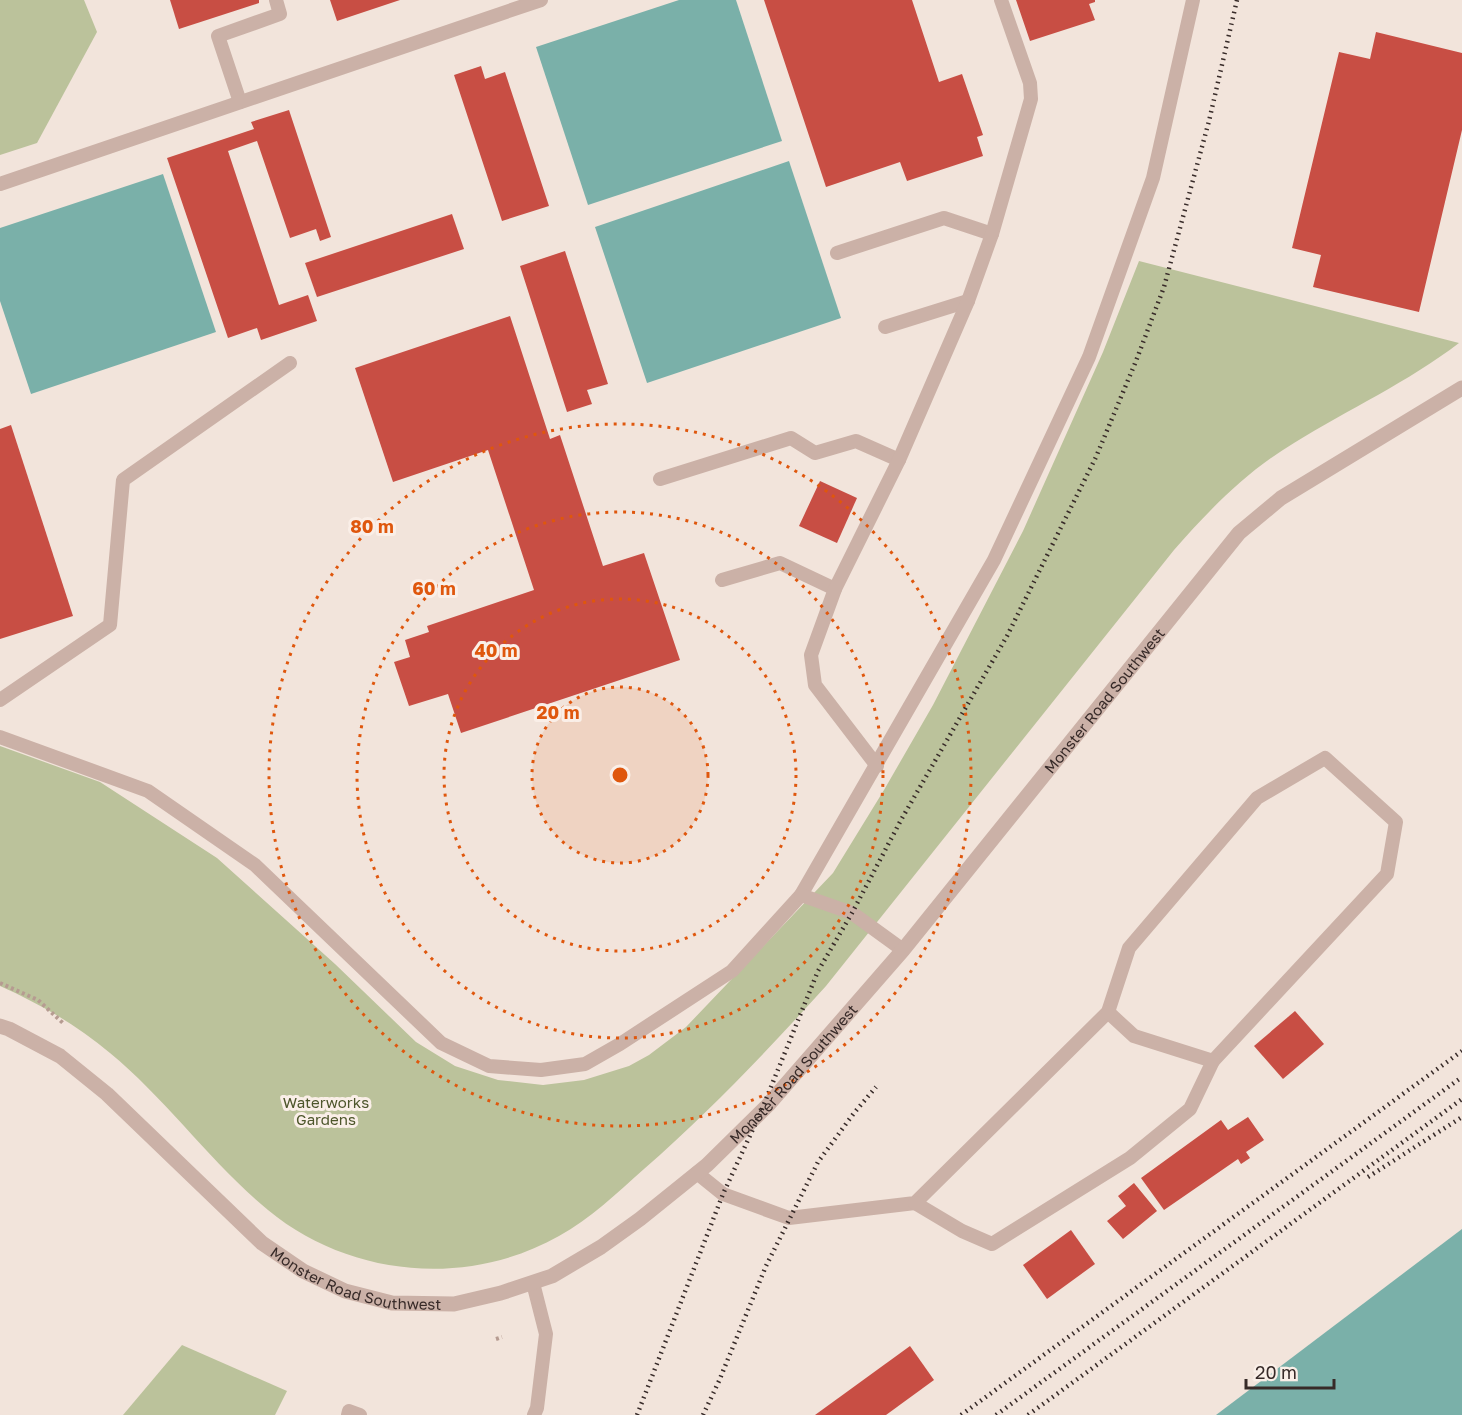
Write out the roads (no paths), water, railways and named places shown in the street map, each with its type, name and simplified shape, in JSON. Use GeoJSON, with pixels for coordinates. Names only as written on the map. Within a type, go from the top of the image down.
{"type":"FeatureCollection","features":[{"type":"Feature","properties":{"kind":"street","name":"Monster Road Southwest"},"geometry":{"type":"LineString","coordinates":[[0,1026],[60,1056],[107,1094],[262,1243],[303,1272],[345,1291],[392,1303],[454,1304],[501,1293],[552,1276],[601,1247],[640,1219],[697,1173],[768,1105],[903,950],[1239,533],[1281,498],[1462,388]]}},
{"type":"Feature","properties":{"kind":"lane"},"geometry":{"type":"LineString","coordinates":[[240,102],[218,36],[280,14],[276,0]]}},
{"type":"Feature","properties":{"kind":"lane"},"geometry":{"type":"LineString","coordinates":[[0,184],[541,0]]}},
{"type":"Feature","properties":{"kind":"lane"},"geometry":{"type":"LineString","coordinates":[[877,766],[815,685],[811,655],[835,589],[899,460],[968,301],[992,234],[1031,99],[1030,82],[1001,0]]}},
{"type":"Feature","properties":{"kind":"lane"},"geometry":{"type":"LineString","coordinates":[[0,737],[148,791],[255,866],[441,1043],[489,1066],[541,1070],[585,1064],[620,1044],[732,971],[801,895],[994,560],[1089,357],[1153,178],[1192,0]]}},
{"type":"Feature","properties":{"kind":"lane"},"geometry":{"type":"LineString","coordinates":[[837,254],[944,218],[992,234]]}},
{"type":"Feature","properties":{"kind":"lane"},"geometry":{"type":"LineString","coordinates":[[885,327],[968,301]]}},
{"type":"Feature","properties":{"kind":"lane"},"geometry":{"type":"LineString","coordinates":[[0,700],[110,625],[123,480],[290,363]]}},
{"type":"Feature","properties":{"kind":"lane"},"geometry":{"type":"LineString","coordinates":[[660,479],[791,438],[815,453],[856,441],[899,460]]}},
{"type":"Feature","properties":{"kind":"lane"},"geometry":{"type":"LineString","coordinates":[[722,580],[780,563],[835,589]]}},
{"type":"Feature","properties":{"kind":"lane"},"geometry":{"type":"LineString","coordinates":[[697,1173],[723,1194],[789,1218],[915,1203],[962,1231],[992,1244],[1130,1158],[1190,1109],[1213,1061],[1387,874],[1396,822],[1325,758],[1257,798],[1129,948],[1108,1012],[915,1203]]}},
{"type":"Feature","properties":{"kind":"lane"},"geometry":{"type":"LineString","coordinates":[[801,895],[852,913],[903,950]]}},
{"type":"Feature","properties":{"kind":"lane"},"geometry":{"type":"LineString","coordinates":[[1108,1012],[1134,1035],[1213,1061]]}},
{"type":"Feature","properties":{"kind":"lane"},"geometry":{"type":"LineString","coordinates":[[533,1283],[546,1334],[537,1408],[534,1415]]}},
{"type":"Feature","properties":{"kind":"lane"},"geometry":{"type":"LineString","coordinates":[[348,1415],[350,1411],[360,1415]]}},
{"type":"Feature","properties":{"kind":"water"},"geometry":{"type":"Polygon","coordinates":[[[679,0],[736,0],[782,141],[588,205],[536,47],[679,0]]]}},
{"type":"Feature","properties":{"kind":"water"},"geometry":{"type":"Polygon","coordinates":[[[789,161],[841,318],[647,383],[595,227],[789,161]]]}},
{"type":"Feature","properties":{"kind":"water"},"geometry":{"type":"Polygon","coordinates":[[[163,174],[216,332],[31,394],[0,301],[0,228],[163,174]]]}},
{"type":"Feature","properties":{"kind":"water"},"geometry":{"type":"Polygon","coordinates":[[[1462,1229],[1462,1415],[1216,1415],[1462,1229]]]}},
{"type":"Feature","properties":{"kind":"railway"},"geometry":{"type":"LineString","coordinates":[[637,1415],[723,1194],[760,1114],[818,971],[852,913],[901,820],[1007,636],[1096,457],[1164,287],[1209,121],[1237,0]]}},
{"type":"Feature","properties":{"kind":"railway"},"geometry":{"type":"LineString","coordinates":[[961,1415],[1462,1051]]}},
{"type":"Feature","properties":{"kind":"railway"},"geometry":{"type":"LineString","coordinates":[[996,1415],[1462,1077]]}},
{"type":"Feature","properties":{"kind":"railway"},"geometry":{"type":"LineString","coordinates":[[703,1415],[766,1266],[818,1162],[876,1087]]}},
{"type":"Feature","properties":{"kind":"railway"},"geometry":{"type":"LineString","coordinates":[[1028,1415],[1462,1099]]}},
{"type":"Feature","properties":{"kind":"railway"},"geometry":{"type":"LineString","coordinates":[[1368,1177],[1462,1117]]}},
{"type":"Feature","properties":{"kind":"park label","name":"Waterworks Gardens"},"geometry":{"type":"Point","coordinates":[326,1110]}}]}
